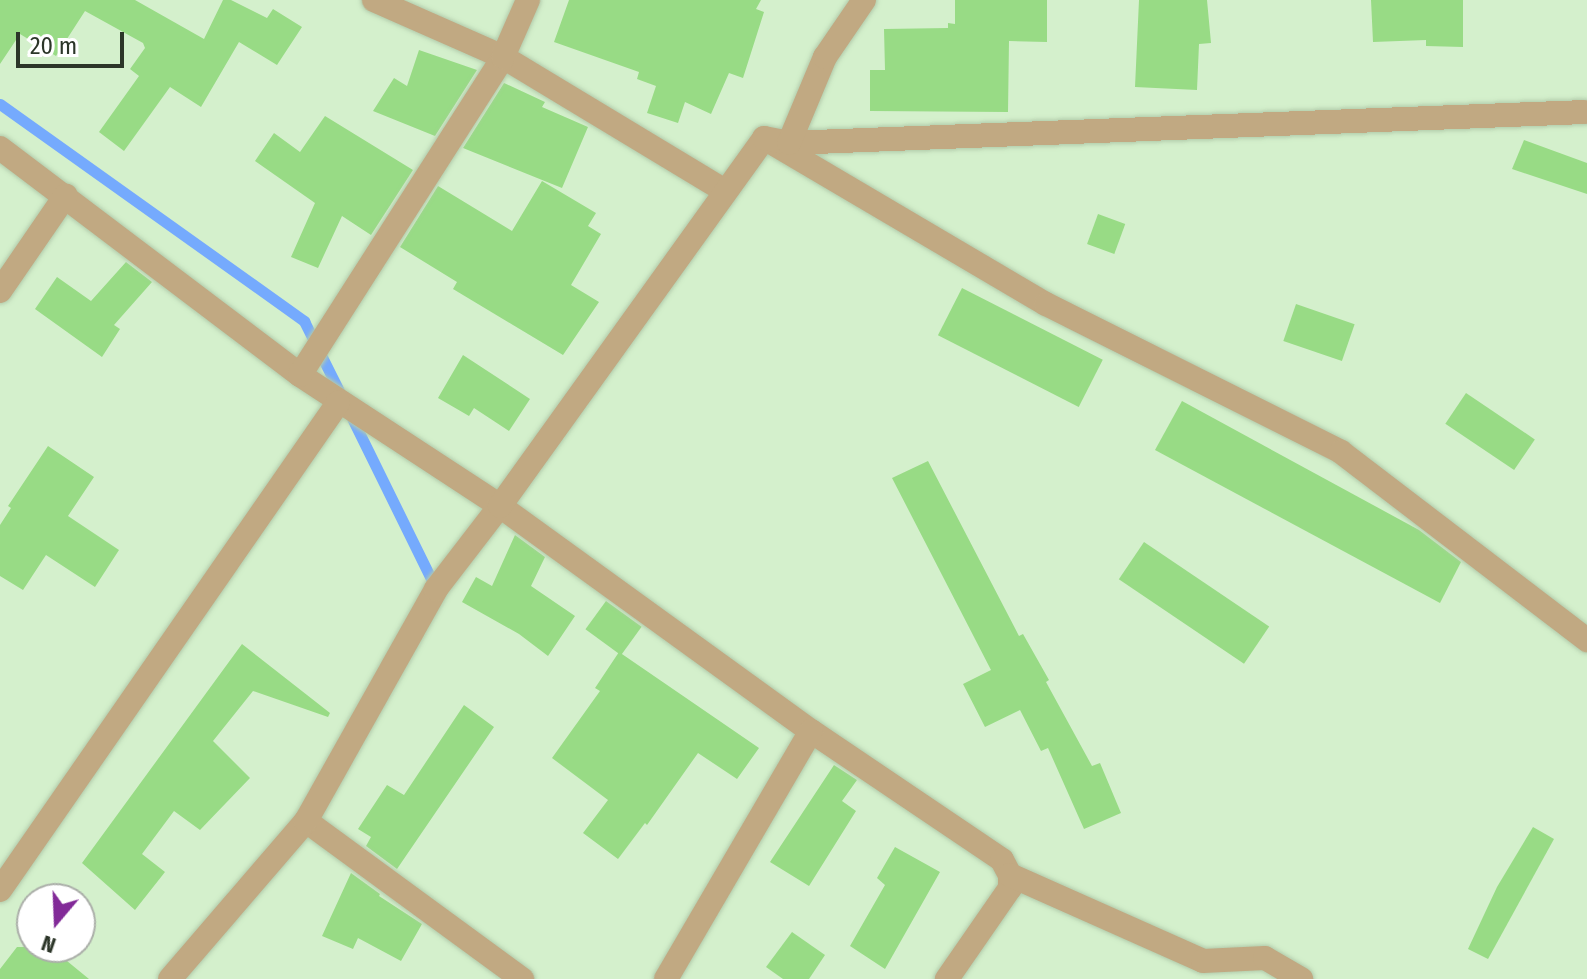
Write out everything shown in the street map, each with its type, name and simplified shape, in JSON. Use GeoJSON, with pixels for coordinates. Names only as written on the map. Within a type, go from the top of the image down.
{"type":"FeatureCollection","features":[{"type":"Feature","properties":{"kind":"street"},"geometry":{"type":"LineString","coordinates":[[374,0],[503,57],[725,191]]}},
{"type":"Feature","properties":{"kind":"street"},"geometry":{"type":"LineString","coordinates":[[300,375],[503,57],[528,0]]}},
{"type":"Feature","properties":{"kind":"street"},"geometry":{"type":"LineString","coordinates":[[789,143],[825,57],[864,0]]}},
{"type":"Feature","properties":{"kind":"street"},"geometry":{"type":"LineString","coordinates":[[764,138],[789,143],[1584,112]]}},
{"type":"Feature","properties":{"kind":"street"},"geometry":{"type":"LineString","coordinates":[[170,979],[306,821],[436,589],[500,506],[764,138]]}},
{"type":"Feature","properties":{"kind":"street"},"geometry":{"type":"LineString","coordinates":[[764,138],[1046,304],[1341,452],[1587,640]]}},
{"type":"Feature","properties":{"kind":"street"},"geometry":{"type":"LineString","coordinates":[[0,148],[338,403],[500,506],[811,731],[1002,860],[1010,875],[1010,888],[947,979]]}},
{"type":"Feature","properties":{"kind":"street"},"geometry":{"type":"LineString","coordinates":[[0,291],[66,195]]}},
{"type":"Feature","properties":{"kind":"street"},"geometry":{"type":"LineString","coordinates":[[0,890],[338,403]]}},
{"type":"Feature","properties":{"kind":"street"},"geometry":{"type":"LineString","coordinates":[[666,979],[811,731]]}},
{"type":"Feature","properties":{"kind":"street"},"geometry":{"type":"LineString","coordinates":[[306,821],[522,979]]}},
{"type":"Feature","properties":{"kind":"street"},"geometry":{"type":"LineString","coordinates":[[1010,875],[1203,961],[1265,958],[1301,979]]}},
{"type":"Feature","properties":{"kind":"building"},"geometry":{"type":"Polygon","coordinates":[[[0,0],[135,0],[204,39],[223,0],[231,0],[267,18],[273,9],[302,27],[277,65],[239,42],[201,107],[170,87],[124,151],[99,132],[139,76],[130,69],[145,48],[143,43],[85,11],[56,56],[20,34],[0,64],[0,0]]]}},
{"type":"Feature","properties":{"kind":"building"},"geometry":{"type":"Polygon","coordinates":[[[569,0],[761,0],[756,9],[764,12],[743,78],[729,73],[711,114],[685,102],[678,123],[647,113],[656,86],[637,79],[639,72],[554,42],[569,0]]]}},
{"type":"Feature","properties":{"kind":"building"},"geometry":{"type":"Polygon","coordinates":[[[955,0],[1047,0],[1047,42],[1009,41],[1008,112],[870,111],[870,70],[885,70],[884,29],[948,28],[948,23],[955,24],[955,0]]]}},
{"type":"Feature","properties":{"kind":"building"},"geometry":{"type":"Polygon","coordinates":[[[1139,0],[1207,0],[1211,43],[1199,44],[1197,90],[1135,87],[1139,0]]]}},
{"type":"Feature","properties":{"kind":"building"},"geometry":{"type":"Polygon","coordinates":[[[1371,0],[1463,0],[1463,47],[1426,46],[1426,40],[1373,42],[1371,0]]]}},
{"type":"Feature","properties":{"kind":"building"},"geometry":{"type":"Polygon","coordinates":[[[419,50],[477,70],[435,136],[373,111],[394,78],[407,86],[419,50]]]}},
{"type":"Feature","properties":{"kind":"building"},"geometry":{"type":"Polygon","coordinates":[[[504,83],[545,102],[542,107],[588,127],[562,188],[463,148],[504,83]]]}},
{"type":"Feature","properties":{"kind":"building"},"geometry":{"type":"Polygon","coordinates":[[[325,116],[413,170],[371,235],[342,216],[318,268],[291,257],[315,203],[255,161],[274,133],[300,152],[325,116]]]}},
{"type":"Feature","properties":{"kind":"building"},"geometry":{"type":"Polygon","coordinates":[[[1524,140],[1587,163],[1587,194],[1512,169],[1524,140]]]}},
{"type":"Feature","properties":{"kind":"building"},"geometry":{"type":"Polygon","coordinates":[[[542,181],[596,213],[588,226],[601,234],[571,285],[599,302],[563,355],[453,289],[457,282],[400,247],[438,186],[512,231],[542,181]]]}},
{"type":"Feature","properties":{"kind":"building"},"geometry":{"type":"Polygon","coordinates":[[[1098,214],[1125,224],[1114,254],[1087,244],[1098,214]]]}},
{"type":"Feature","properties":{"kind":"building"},"geometry":{"type":"Polygon","coordinates":[[[126,262],[152,282],[114,325],[120,329],[102,357],[35,309],[57,277],[91,301],[126,262]]]}},
{"type":"Feature","properties":{"kind":"building"},"geometry":{"type":"Polygon","coordinates":[[[962,288],[1103,360],[1079,407],[938,335],[962,288]]]}},
{"type":"Feature","properties":{"kind":"building"},"geometry":{"type":"Polygon","coordinates":[[[1296,304],[1355,324],[1342,361],[1283,341],[1296,304]]]}},
{"type":"Feature","properties":{"kind":"building"},"geometry":{"type":"Polygon","coordinates":[[[463,355],[530,399],[509,431],[474,408],[469,416],[438,398],[463,355]]]}},
{"type":"Feature","properties":{"kind":"building"},"geometry":{"type":"Polygon","coordinates":[[[1466,393],[1535,439],[1514,470],[1445,424],[1466,393]]]}},
{"type":"Feature","properties":{"kind":"building"},"geometry":{"type":"Polygon","coordinates":[[[1182,401],[1419,530],[1461,562],[1440,603],[1155,450],[1182,401]]]}},
{"type":"Feature","properties":{"kind":"building"},"geometry":{"type":"Polygon","coordinates":[[[48,446],[94,477],[68,516],[119,550],[95,587],[46,555],[23,590],[0,576],[0,525],[11,508],[8,506],[48,446]]]}},
{"type":"Feature","properties":{"kind":"building"},"geometry":{"type":"Polygon","coordinates":[[[928,461],[1019,636],[1023,634],[1049,680],[1046,682],[1092,766],[1100,763],[1121,813],[1084,829],[1048,748],[1041,751],[1020,710],[985,727],[963,684],[991,670],[892,478],[928,461]]]}},
{"type":"Feature","properties":{"kind":"building"},"geometry":{"type":"Polygon","coordinates":[[[515,535],[545,557],[531,586],[575,616],[548,656],[519,634],[462,602],[476,577],[492,586],[515,535]]]}},
{"type":"Feature","properties":{"kind":"building"},"geometry":{"type":"Polygon","coordinates":[[[1144,542],[1269,626],[1244,664],[1119,579],[1144,542]]]}},
{"type":"Feature","properties":{"kind":"building"},"geometry":{"type":"Polygon","coordinates":[[[606,601],[642,627],[621,655],[585,629],[606,601]]]}},
{"type":"Feature","properties":{"kind":"building"},"geometry":{"type":"Polygon","coordinates":[[[242,644],[330,713],[328,717],[253,691],[213,741],[250,778],[200,830],[174,811],[142,854],[165,872],[135,910],[82,863],[242,644]]]}},
{"type":"Feature","properties":{"kind":"building"},"geometry":{"type":"Polygon","coordinates":[[[619,652],[759,748],[737,779],[698,753],[647,825],[645,823],[618,859],[583,833],[608,800],[552,758],[600,691],[595,688],[619,652]]]}},
{"type":"Feature","properties":{"kind":"building"},"geometry":{"type":"Polygon","coordinates":[[[464,705],[494,727],[397,869],[366,846],[371,837],[358,829],[387,785],[404,795],[464,705]]]}},
{"type":"Feature","properties":{"kind":"building"},"geometry":{"type":"Polygon","coordinates":[[[834,765],[857,780],[842,801],[856,811],[809,886],[770,862],[834,765]]]}},
{"type":"Feature","properties":{"kind":"building"},"geometry":{"type":"Polygon","coordinates":[[[1533,827],[1554,839],[1488,959],[1468,949],[1497,887],[1533,827]]]}},
{"type":"Feature","properties":{"kind":"building"},"geometry":{"type":"Polygon","coordinates":[[[895,847],[940,872],[885,969],[850,946],[885,885],[877,878],[895,847]]]}},
{"type":"Feature","properties":{"kind":"building"},"geometry":{"type":"Polygon","coordinates":[[[351,873],[422,924],[401,961],[358,938],[353,949],[322,936],[351,873]]]}},
{"type":"Feature","properties":{"kind":"building"},"geometry":{"type":"Polygon","coordinates":[[[792,932],[825,955],[809,979],[783,979],[766,967],[792,932]]]}},
{"type":"Feature","properties":{"kind":"building"},"geometry":{"type":"Polygon","coordinates":[[[16,948],[16,963],[69,963],[89,979],[0,979],[0,969],[16,948]]]}},
{"type":"Feature","properties":{"kind":"waterway"},"geometry":{"type":"LineString","coordinates":[[0,104],[304,321],[341,395]]}},
{"type":"Feature","properties":{"kind":"waterway"},"geometry":{"type":"LineString","coordinates":[[350,414],[436,589]]}}]}
